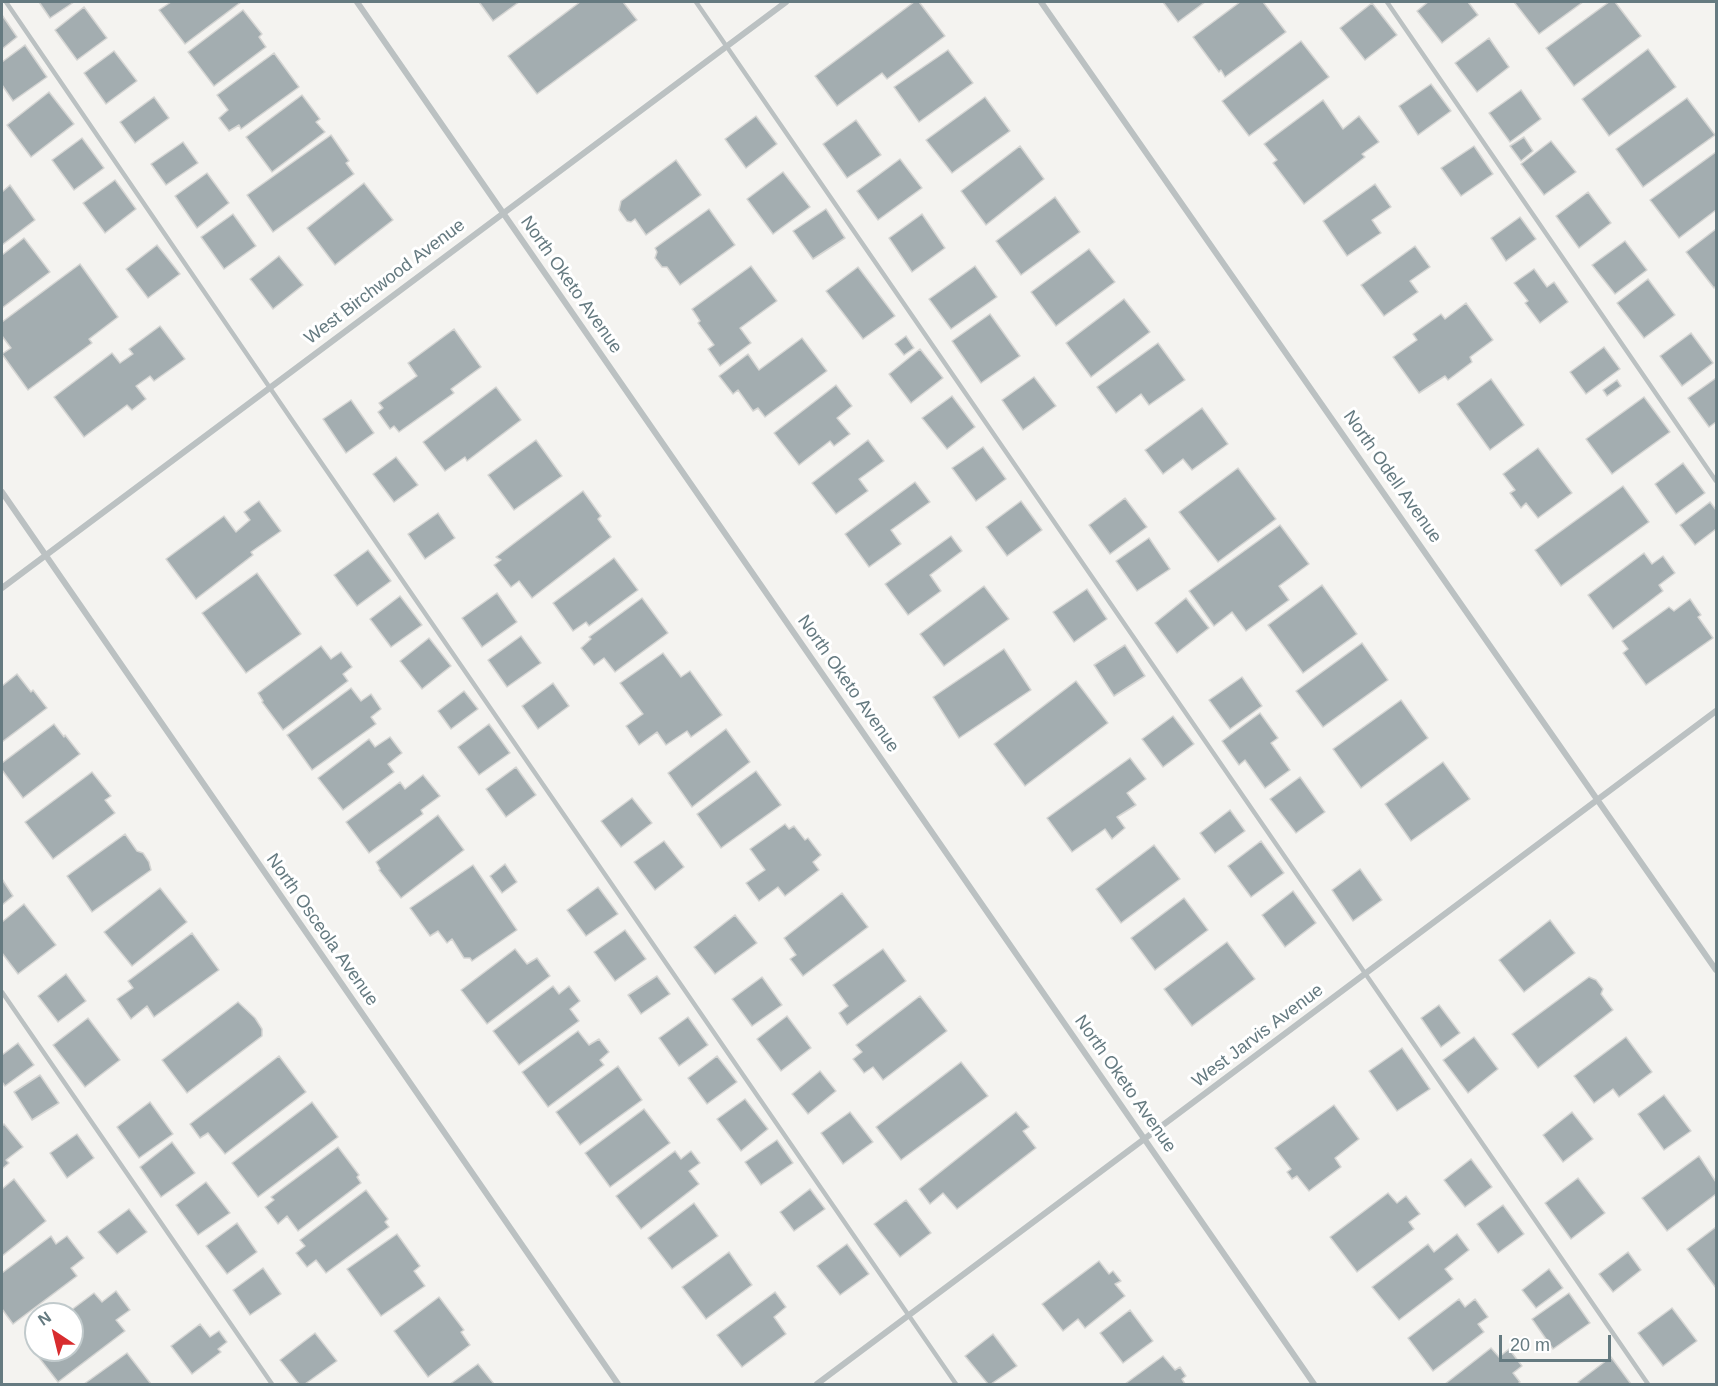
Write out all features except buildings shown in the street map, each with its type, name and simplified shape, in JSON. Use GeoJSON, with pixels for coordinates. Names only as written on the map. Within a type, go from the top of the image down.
{"type":"FeatureCollection","features":[{"type":"Feature","properties":{"kind":"street","name":"North Oketo Avenue"},"geometry":{"type":"LineString","coordinates":[[357,2],[1314,1384]]}},
{"type":"Feature","properties":{"kind":"street","name":"West Birchwood Avenue"},"geometry":{"type":"LineString","coordinates":[[2,588],[786,2]]}},
{"type":"Feature","properties":{"kind":"street","name":"North Odell Avenue"},"geometry":{"type":"LineString","coordinates":[[1041,2],[1599,799],[1716,970]]}},
{"type":"Feature","properties":{"kind":"street","name":"North Osceola Avenue"},"geometry":{"type":"LineString","coordinates":[[2,492],[618,1384]]}},
{"type":"Feature","properties":{"kind":"street","name":"West Jarvis Avenue"},"geometry":{"type":"LineString","coordinates":[[817,1384],[1716,711]]}},
{"type":"Feature","properties":{"kind":"lane"},"geometry":{"type":"LineString","coordinates":[[6,2],[956,1384]]}},
{"type":"Feature","properties":{"kind":"lane"},"geometry":{"type":"LineString","coordinates":[[696,2],[1648,1384]]}},
{"type":"Feature","properties":{"kind":"lane"},"geometry":{"type":"LineString","coordinates":[[1387,2],[1716,481]]}},
{"type":"Feature","properties":{"kind":"lane"},"geometry":{"type":"LineString","coordinates":[[2,992],[272,1384]]}}]}
